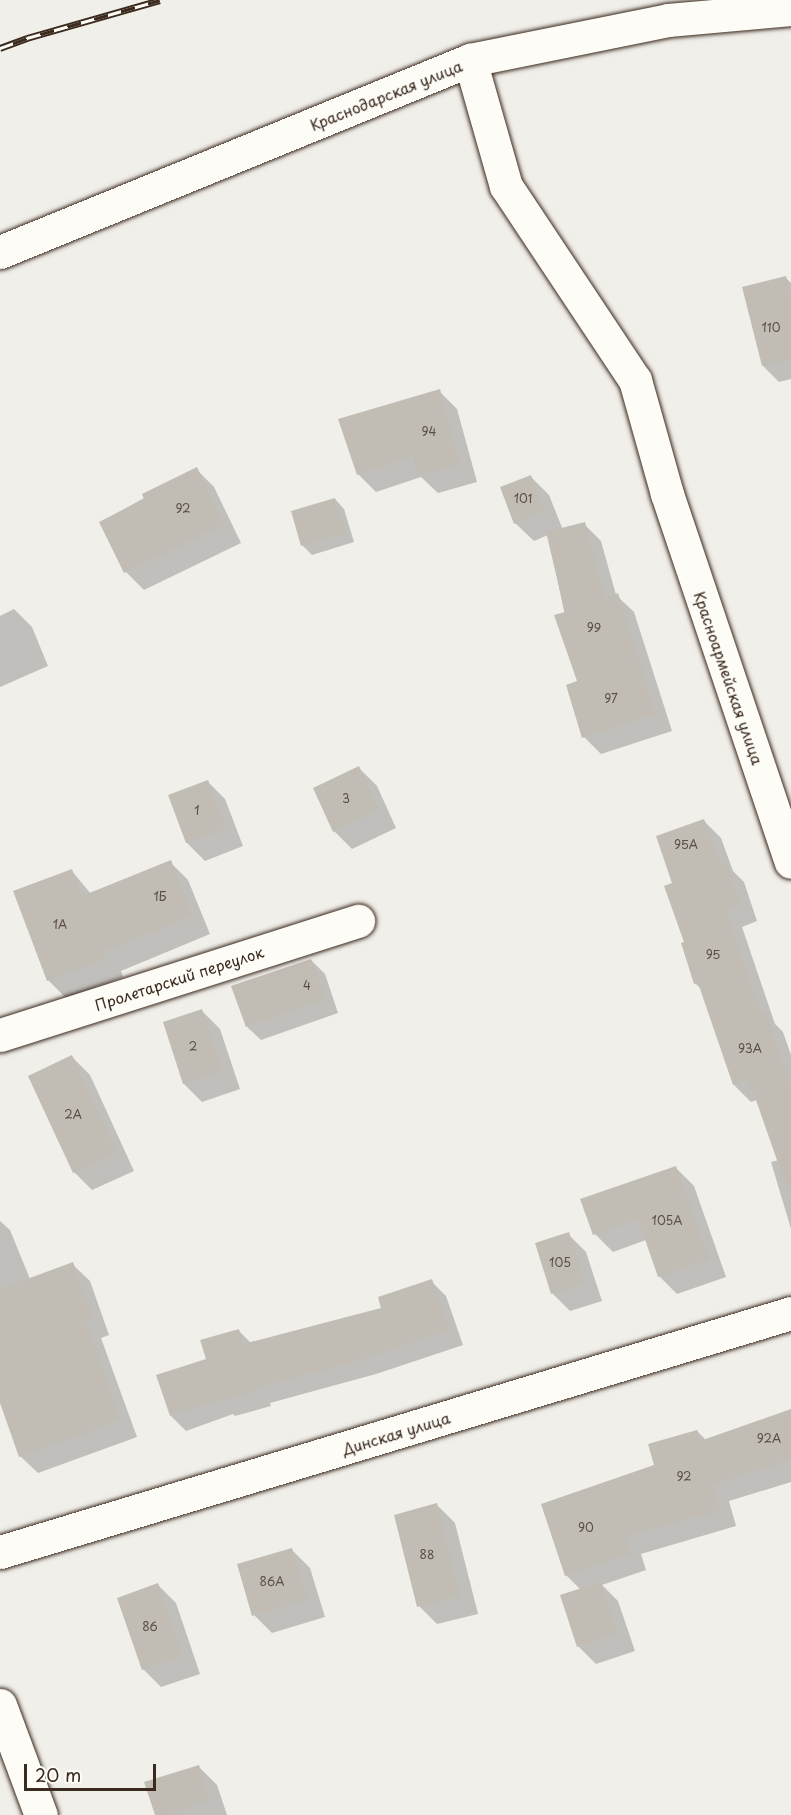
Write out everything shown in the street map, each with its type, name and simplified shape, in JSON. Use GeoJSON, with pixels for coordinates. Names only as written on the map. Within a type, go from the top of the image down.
{"type":"FeatureCollection","features":[{"type":"Feature","properties":{"kind":"street","name":"Краснодарская улица"},"geometry":{"type":"LineString","coordinates":[[0,252],[471,60],[668,20],[791,9]]}},
{"type":"Feature","properties":{"kind":"street","name":"Красноармейская улица"},"geometry":{"type":"LineString","coordinates":[[471,60],[506,186],[635,380],[667,494],[791,862]]}},
{"type":"Feature","properties":{"kind":"street","name":"Пролетарский переулок"},"geometry":{"type":"LineString","coordinates":[[0,1035],[358,921]]}},
{"type":"Feature","properties":{"kind":"street","name":"Динская улица"},"geometry":{"type":"LineString","coordinates":[[0,1552],[791,1313]]}},
{"type":"Feature","properties":{"kind":"street"},"geometry":{"type":"LineString","coordinates":[[0,1705],[41,1815]]}},
{"type":"Feature","properties":{"kind":"building"},"geometry":{"type":"Polygon","coordinates":[[[786,276],[791,297],[791,359],[762,366],[742,287],[786,276]]]}},
{"type":"Feature","properties":{"kind":"building"},"geometry":{"type":"Polygon","coordinates":[[[440,389],[460,464],[418,476],[413,456],[357,475],[338,419],[440,389]]]}},
{"type":"Feature","properties":{"kind":"building"},"geometry":{"type":"Polygon","coordinates":[[[197,467],[224,524],[124,573],[99,522],[144,499],[142,494],[197,467]]]}},
{"type":"Feature","properties":{"kind":"building"},"geometry":{"type":"Polygon","coordinates":[[[531,475],[545,511],[514,524],[500,487],[531,475]]]}},
{"type":"Feature","properties":{"kind":"building"},"geometry":{"type":"Polygon","coordinates":[[[335,498],[346,533],[301,546],[291,511],[335,498]]]}},
{"type":"Feature","properties":{"kind":"building"},"geometry":{"type":"Polygon","coordinates":[[[585,522],[605,598],[618,593],[656,714],[582,738],[566,685],[577,681],[554,615],[565,612],[546,532],[585,522]]]}},
{"type":"Feature","properties":{"kind":"building"},"geometry":{"type":"Polygon","coordinates":[[[359,766],[379,810],[333,832],[313,788],[359,766]]]}},
{"type":"Feature","properties":{"kind":"building"},"geometry":{"type":"Polygon","coordinates":[[[208,780],[226,828],[186,843],[168,795],[208,780]]]}},
{"type":"Feature","properties":{"kind":"building"},"geometry":{"type":"Polygon","coordinates":[[[704,819],[721,865],[727,863],[741,904],[726,910],[762,1014],[766,1013],[791,1085],[791,1185],[786,1186],[749,1080],[733,1085],[698,983],[694,984],[681,943],[684,942],[664,886],[672,883],[656,836],[704,819]]]}},
{"type":"Feature","properties":{"kind":"building"},"geometry":{"type":"Polygon","coordinates":[[[171,860],[193,916],[103,952],[106,959],[47,981],[13,891],[72,869],[82,896],[171,860]]]}},
{"type":"Feature","properties":{"kind":"building"},"geometry":{"type":"Polygon","coordinates":[[[311,959],[326,999],[246,1027],[231,986],[311,959]]]}},
{"type":"Feature","properties":{"kind":"building"},"geometry":{"type":"Polygon","coordinates":[[[202,1009],[223,1071],[183,1084],[163,1022],[202,1009]]]}},
{"type":"Feature","properties":{"kind":"building"},"geometry":{"type":"Polygon","coordinates":[[[72,1055],[117,1153],[73,1173],[28,1076],[72,1055]]]}},
{"type":"Feature","properties":{"kind":"building"},"geometry":{"type":"Polygon","coordinates":[[[676,1166],[709,1259],[658,1277],[638,1219],[593,1235],[580,1199],[676,1166]]]}},
{"type":"Feature","properties":{"kind":"building"},"geometry":{"type":"Polygon","coordinates":[[[569,1232],[585,1283],[551,1294],[535,1243],[569,1232]]]}},
{"type":"Feature","properties":{"kind":"building"},"geometry":{"type":"Polygon","coordinates":[[[73,1262],[93,1317],[85,1320],[121,1420],[19,1457],[0,1403],[0,1289],[73,1262]]]}},
{"type":"Feature","properties":{"kind":"building"},"geometry":{"type":"Polygon","coordinates":[[[432,1279],[449,1330],[360,1360],[256,1388],[257,1391],[219,1402],[218,1400],[170,1416],[156,1375],[206,1359],[200,1340],[239,1329],[243,1344],[381,1308],[378,1297],[432,1279]]]}},
{"type":"Feature","properties":{"kind":"building"},"geometry":{"type":"Polygon","coordinates":[[[791,1409],[791,1459],[713,1485],[720,1510],[625,1537],[631,1553],[565,1576],[541,1504],[654,1465],[648,1444],[697,1430],[700,1441],[791,1409]]]}},
{"type":"Feature","properties":{"kind":"building"},"geometry":{"type":"Polygon","coordinates":[[[437,1503],[460,1596],[417,1607],[394,1515],[437,1503]]]}},
{"type":"Feature","properties":{"kind":"building"},"geometry":{"type":"Polygon","coordinates":[[[292,1548],[308,1599],[252,1616],[237,1564],[292,1548]]]}},
{"type":"Feature","properties":{"kind":"building"},"geometry":{"type":"Polygon","coordinates":[[[601,1582],[618,1633],[577,1647],[560,1595],[601,1582]]]}},
{"type":"Feature","properties":{"kind":"building"},"geometry":{"type":"Polygon","coordinates":[[[158,1583],[183,1656],[142,1670],[117,1598],[158,1583]]]}},
{"type":"Feature","properties":{"kind":"building"},"geometry":{"type":"Polygon","coordinates":[[[199,1765],[210,1800],[166,1815],[155,1815],[144,1782],[199,1765]]]}},
{"type":"Feature","properties":{"kind":"railway"},"geometry":{"type":"LineString","coordinates":[[0,48],[27,38],[160,0]]}}]}
